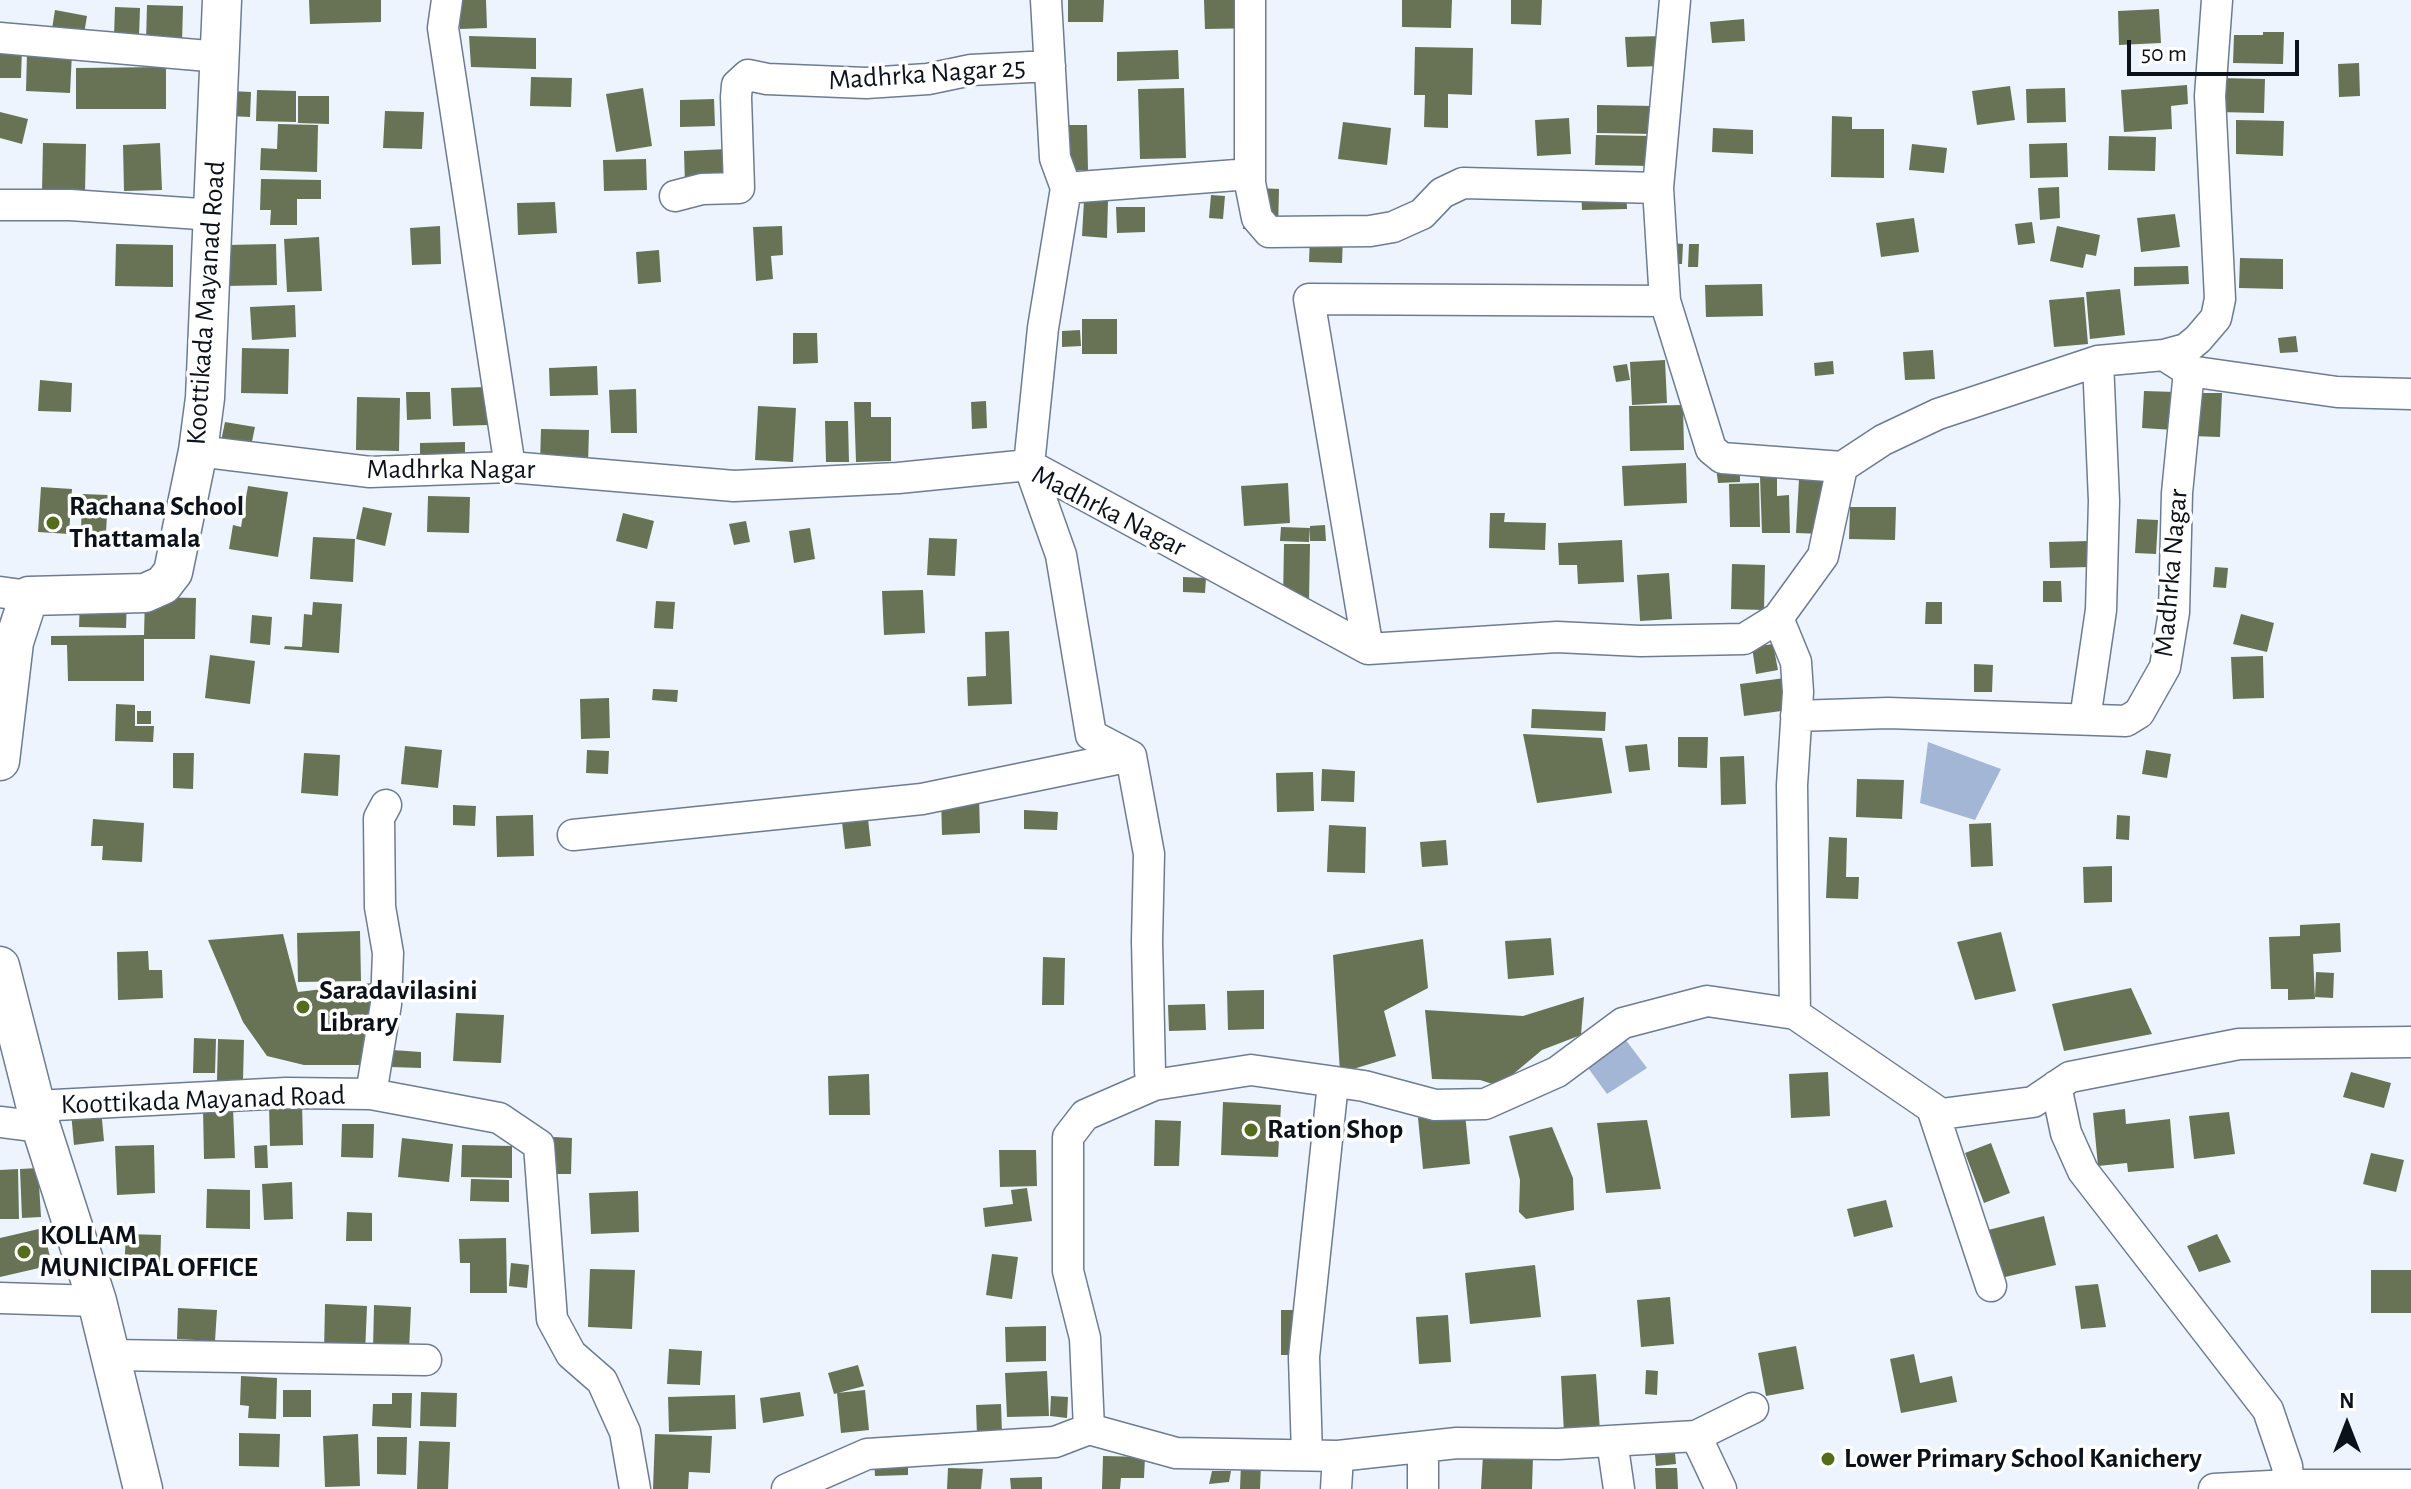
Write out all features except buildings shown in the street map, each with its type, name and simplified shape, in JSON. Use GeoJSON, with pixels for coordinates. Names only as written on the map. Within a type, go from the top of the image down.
{"type":"FeatureCollection","features":[{"type":"Feature","properties":{"kind":"main road","name":"Koottikada Mayanad Road"},"geometry":{"type":"LineString","coordinates":[[0,761],[14,642],[15,594],[145,593],[163,585],[173,572],[198,451],[208,359],[222,0]]}},
{"type":"Feature","properties":{"kind":"main road","name":"Koottikada Mayanad Road"},"geometry":{"type":"LineString","coordinates":[[0,966],[38,1116],[97,1301],[143,1489]]}},
{"type":"Feature","properties":{"kind":"street"},"geometry":{"type":"LineString","coordinates":[[447,0],[443,28],[510,467]]}},
{"type":"Feature","properties":{"kind":"street"},"geometry":{"type":"LineString","coordinates":[[1046,0],[1055,158],[1066,188],[1043,328],[1029,465],[1061,555],[1091,735],[1131,756]]}},
{"type":"Feature","properties":{"kind":"street"},"geometry":{"type":"LineString","coordinates":[[1250,0],[1250,174],[1257,218],[1264,229],[1276,234],[1370,231],[1393,227],[1422,214],[1442,193],[1463,183],[1658,188]]}},
{"type":"Feature","properties":{"kind":"street"},"geometry":{"type":"LineString","coordinates":[[1675,0],[1658,188],[1665,301],[1711,449],[1722,458],[1842,467],[1883,440],[1938,414],[2098,361],[2164,355],[2186,349],[2216,318],[2220,299],[2210,96],[2217,0]]}},
{"type":"Feature","properties":{"kind":"street"},"geometry":{"type":"LineString","coordinates":[[0,38],[220,57]]}},
{"type":"Feature","properties":{"kind":"street","name":"Madhrka Nagar 25"},"geometry":{"type":"LineString","coordinates":[[675,196],[702,189],[739,188],[736,97],[737,85],[748,75],[767,79],[866,83],[928,79],[971,70],[1050,66]]}},
{"type":"Feature","properties":{"kind":"street"},"geometry":{"type":"LineString","coordinates":[[1066,188],[1250,174]]}},
{"type":"Feature","properties":{"kind":"street"},"geometry":{"type":"LineString","coordinates":[[0,205],[70,205],[214,215]]}},
{"type":"Feature","properties":{"kind":"street"},"geometry":{"type":"LineString","coordinates":[[1665,301],[1309,299],[1368,649],[1557,637],[1640,641],[1744,639],[1778,618],[1823,556],[1842,467]]}},
{"type":"Feature","properties":{"kind":"street"},"geometry":{"type":"LineString","coordinates":[[2164,355],[2189,371],[2337,392],[2411,394]]}},
{"type":"Feature","properties":{"kind":"street"},"geometry":{"type":"LineString","coordinates":[[2085,719],[2102,594],[2104,501],[2098,361]]}},
{"type":"Feature","properties":{"kind":"street","name":"Madhrka Nagar"},"geometry":{"type":"LineString","coordinates":[[1796,716],[1888,713],[2126,721],[2139,713],[2165,667],[2174,612],[2177,493],[2189,371]]}},
{"type":"Feature","properties":{"kind":"street","name":"Madhrka Nagar"},"geometry":{"type":"LineString","coordinates":[[198,451],[370,472],[510,467],[734,486],[898,478],[1029,465],[1368,649]]}},
{"type":"Feature","properties":{"kind":"street"},"geometry":{"type":"LineString","coordinates":[[1778,618],[1796,662],[1792,785],[1795,1014]]}},
{"type":"Feature","properties":{"kind":"street"},"geometry":{"type":"LineString","coordinates":[[573,835],[922,799],[1131,756]]}},
{"type":"Feature","properties":{"kind":"street"},"geometry":{"type":"LineString","coordinates":[[1131,756],[1149,854],[1150,1072],[1159,1083]]}},
{"type":"Feature","properties":{"kind":"street"},"geometry":{"type":"LineString","coordinates":[[371,1094],[386,1004],[388,953],[380,907],[379,818],[386,805]]}},
{"type":"Feature","properties":{"kind":"street"},"geometry":{"type":"LineString","coordinates":[[1089,1429],[1085,1338],[1068,1271],[1068,1137],[1085,1115],[1159,1083],[1251,1070],[1364,1086],[1435,1105],[1485,1104],[1557,1072],[1623,1023],[1707,1001],[1795,1014],[1941,1114],[2033,1102],[2070,1077],[2239,1044],[2411,1042]]}},
{"type":"Feature","properties":{"kind":"street"},"geometry":{"type":"LineString","coordinates":[[1307,1455],[1304,1357],[1329,1152],[1333,1083]]}},
{"type":"Feature","properties":{"kind":"street"},"geometry":{"type":"LineString","coordinates":[[2056,1086],[2066,1133],[2083,1171],[2268,1410],[2287,1466],[2289,1485]]}},
{"type":"Feature","properties":{"kind":"street","name":"Koottikada Mayanad Road"},"geometry":{"type":"LineString","coordinates":[[38,1116],[286,1093],[371,1094],[499,1118],[539,1145],[552,1319],[571,1354],[602,1381],[625,1432],[635,1489]]}},
{"type":"Feature","properties":{"kind":"street"},"geometry":{"type":"LineString","coordinates":[[1932,1108],[1991,1286]]}},
{"type":"Feature","properties":{"kind":"street"},"geometry":{"type":"LineString","coordinates":[[0,1122],[38,1116]]}},
{"type":"Feature","properties":{"kind":"street"},"geometry":{"type":"LineString","coordinates":[[0,1298],[97,1301]]}},
{"type":"Feature","properties":{"kind":"street"},"geometry":{"type":"LineString","coordinates":[[111,1355],[426,1360]]}},
{"type":"Feature","properties":{"kind":"street"},"geometry":{"type":"LineString","coordinates":[[787,1489],[867,1454],[1055,1442],[1089,1429],[1176,1453],[1338,1456],[1457,1443],[1556,1444],[1696,1436],[1753,1408]]}},
{"type":"Feature","properties":{"kind":"street"},"geometry":{"type":"LineString","coordinates":[[1696,1436],[1721,1489]]}},
{"type":"Feature","properties":{"kind":"street"},"geometry":{"type":"LineString","coordinates":[[1612,1441],[1619,1489]]}},
{"type":"Feature","properties":{"kind":"street"},"geometry":{"type":"LineString","coordinates":[[1423,1447],[1423,1489]]}},
{"type":"Feature","properties":{"kind":"street"},"geometry":{"type":"LineString","coordinates":[[1336,1489],[1338,1456]]}},
{"type":"Feature","properties":{"kind":"street"},"geometry":{"type":"LineString","coordinates":[[2214,1489],[2289,1485],[2411,1485]]}},
{"type":"Feature","properties":{"kind":"water"},"geometry":{"type":"Polygon","coordinates":[[[1928,742],[2001,769],[1975,820],[1920,803],[1928,742]]]}},
{"type":"Feature","properties":{"kind":"water"},"geometry":{"type":"Polygon","coordinates":[[[1625,1039],[1647,1068],[1607,1094],[1586,1065],[1625,1039]]]}},
{"type":"Feature","properties":{"kind":"place","name":"Rachana School Thattamala"},"geometry":{"type":"Point","coordinates":[53,523]}},
{"type":"Feature","properties":{"kind":"place","name":"Saradavilasini Library"},"geometry":{"type":"Point","coordinates":[303,1007]}},
{"type":"Feature","properties":{"kind":"place","name":"Ration Shop"},"geometry":{"type":"Point","coordinates":[1251,1130]}},
{"type":"Feature","properties":{"kind":"place","name":"KOLLAM MUNICIPAL OFFICE"},"geometry":{"type":"Point","coordinates":[24,1252]}},
{"type":"Feature","properties":{"kind":"place","name":"Lower Primary School Kanichery"},"geometry":{"type":"Point","coordinates":[1828,1459]}}]}
